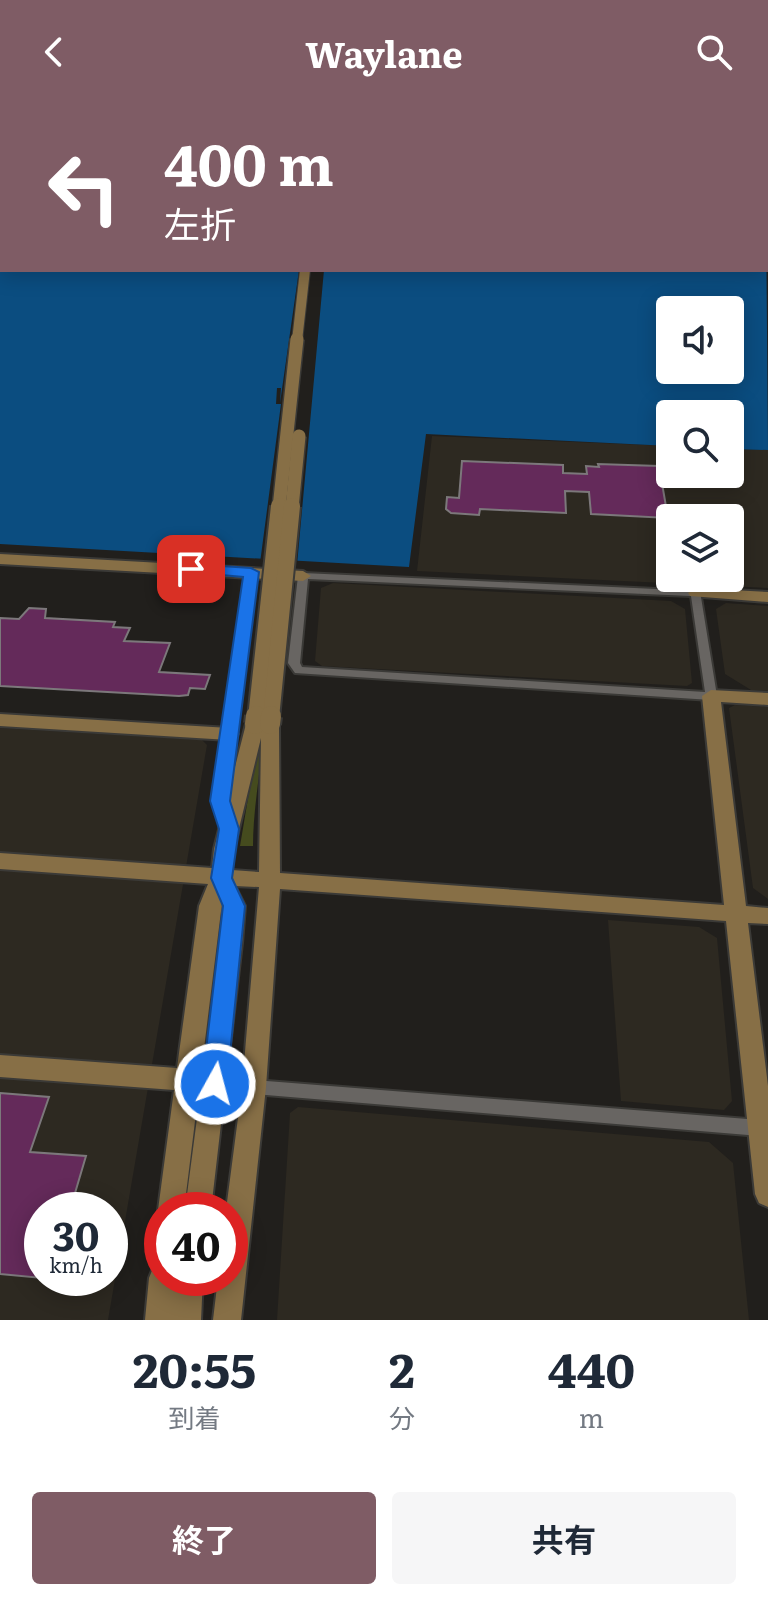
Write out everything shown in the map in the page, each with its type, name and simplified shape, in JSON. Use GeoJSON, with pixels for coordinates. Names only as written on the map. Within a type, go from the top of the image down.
{"type":"FeatureCollection","features":[{"type":"Feature","properties":{"kind":"street"},"geometry":{"type":"LineString","coordinates":[[227,1320],[254,1087],[269,881],[262,724],[305,272]]}},
{"type":"Feature","properties":{"kind":"street"},"geometry":{"type":"LineString","coordinates":[[173,1192],[210,906],[221,878],[229,829],[262,724],[317,272]]}},
{"type":"Feature","properties":{"kind":"street"},"geometry":{"type":"LineString","coordinates":[[0,559],[768,597]]}},
{"type":"Feature","properties":{"kind":"street"},"geometry":{"type":"LineString","coordinates":[[229,829],[220,801],[251,572]]}},
{"type":"Feature","properties":{"kind":"street"},"geometry":{"type":"LineString","coordinates":[[303,576],[294,663],[299,670],[768,699]]}},
{"type":"Feature","properties":{"kind":"street"},"geometry":{"type":"LineString","coordinates":[[696,593],[764,1129],[768,1194]]}},
{"type":"Feature","properties":{"kind":"street"},"geometry":{"type":"LineString","coordinates":[[0,720],[229,734]]}},
{"type":"Feature","properties":{"kind":"street"},"geometry":{"type":"LineString","coordinates":[[0,861],[768,916]]}},
{"type":"Feature","properties":{"kind":"street"},"geometry":{"type":"LineString","coordinates":[[200,1192],[234,906],[221,878]]}},
{"type":"Feature","properties":{"kind":"street"},"geometry":{"type":"LineString","coordinates":[[0,1066],[187,1080]]}},
{"type":"Feature","properties":{"kind":"street"},"geometry":{"type":"LineString","coordinates":[[254,1087],[764,1129]]}},
{"type":"Feature","properties":{"kind":"street"},"geometry":{"type":"LineString","coordinates":[[159,1320],[161,1296]]}},
{"type":"Feature","properties":{"kind":"street"},"geometry":{"type":"LineString","coordinates":[[187,1320],[188,1296]]}},
{"type":"Feature","properties":{"kind":"shaded area"},"geometry":{"type":"Polygon","coordinates":[[[432,436],[656,445],[656,488],[744,488],[744,449],[768,450],[768,588],[744,587],[744,504],[656,504],[656,583],[417,571],[432,436]]]}},
{"type":"Feature","properties":{"kind":"shaded area"},"geometry":{"type":"Polygon","coordinates":[[[333,583],[671,601],[685,609],[692,683],[687,686],[322,666],[315,661],[321,588],[333,583]]]}},
{"type":"Feature","properties":{"kind":"shaded area"},"geometry":{"type":"Polygon","coordinates":[[[726,603],[768,606],[768,691],[751,690],[725,674],[716,609],[726,603]]]}},
{"type":"Feature","properties":{"kind":"shaded area"},"geometry":{"type":"Polygon","coordinates":[[[735,705],[768,707],[768,899],[753,888],[729,708],[735,705]]]}},
{"type":"Feature","properties":{"kind":"shaded area"},"geometry":{"type":"Polygon","coordinates":[[[0,728],[202,740],[207,745],[128,1204],[128,1192],[24,1192],[24,1296],[112,1296],[108,1320],[0,1320],[0,728]]]}},
{"type":"Feature","properties":{"kind":"shaded area"},"geometry":{"type":"Polygon","coordinates":[[[608,920],[699,927],[717,938],[732,1101],[724,1110],[621,1101],[608,920]]]}},
{"type":"Feature","properties":{"kind":"shaded area"},"geometry":{"type":"Polygon","coordinates":[[[298,1107],[709,1142],[733,1163],[749,1320],[277,1320],[290,1113],[298,1107]]]}},
{"type":"Feature","properties":{"kind":"green space"},"geometry":{"type":"Polygon","coordinates":[[[263,726],[253,846],[240,846],[260,727],[263,726]]]}},
{"type":"Feature","properties":{"kind":"water"},"geometry":{"type":"Polygon","coordinates":[[[0,272],[767,272],[768,450],[744,449],[744,400],[656,400],[656,445],[426,434],[409,567],[0,544],[0,272]]]}},
{"type":"Feature","properties":{"kind":"pier"},"geometry":{"type":"Polygon","coordinates":[[[299,272],[324,272],[297,565],[260,563],[281,404],[276,404],[277,388],[281,388],[280,403],[299,272]]]}},
{"type":"Feature","properties":{"kind":"building"},"geometry":{"type":"Polygon","coordinates":[[[462,461],[563,465],[563,473],[587,474],[586,466],[599,467],[598,464],[656,466],[656,488],[663,488],[666,504],[656,504],[656,517],[591,514],[589,492],[565,491],[566,513],[480,509],[479,515],[451,513],[446,509],[447,497],[459,498],[462,461]]]}},
{"type":"Feature","properties":{"kind":"building"},"geometry":{"type":"Polygon","coordinates":[[[29,608],[46,609],[45,618],[115,622],[113,627],[130,628],[124,641],[170,643],[159,672],[210,675],[205,689],[190,688],[188,695],[179,696],[0,686],[0,618],[19,619],[29,608]]]}},
{"type":"Feature","properties":{"kind":"building"},"geometry":{"type":"Polygon","coordinates":[[[0,1093],[49,1097],[30,1152],[86,1156],[75,1192],[24,1192],[24,1276],[0,1274],[0,1093]]]}},
{"type":"Feature","properties":{"kind":"route"},"geometry":{"type":"LineString","coordinates":[[191,569],[251,572],[220,801],[229,829],[221,878],[234,906],[215,1084]]}}]}
